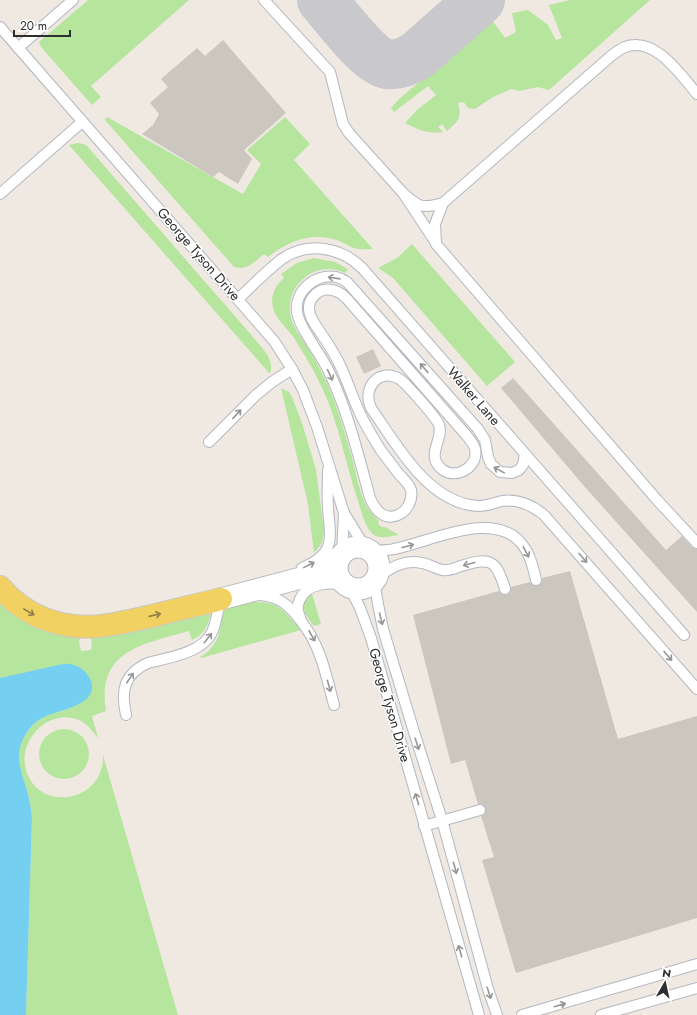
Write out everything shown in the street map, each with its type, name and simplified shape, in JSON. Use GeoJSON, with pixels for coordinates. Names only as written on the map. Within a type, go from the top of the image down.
{"type":"FeatureCollection","features":[{"type":"Feature","properties":{"kind":"main road"},"geometry":{"type":"LineString","coordinates":[[0,587],[18,605],[31,613],[46,620],[77,626],[100,626],[119,623],[227,598]]}},
{"type":"Feature","properties":{"kind":"street"},"geometry":{"type":"LineString","coordinates":[[227,598],[312,575],[329,568],[341,556],[348,549],[353,548],[368,550],[376,557],[378,564],[375,579],[364,588],[356,588],[347,585],[342,581],[337,572],[338,562],[341,556]]}},
{"type":"Feature","properties":{"kind":"lane"},"geometry":{"type":"LineString","coordinates":[[18,48],[73,0]]}},
{"type":"Feature","properties":{"kind":"lane"},"geometry":{"type":"LineString","coordinates":[[264,0],[330,72],[343,124],[349,133],[403,193],[417,205],[429,207],[443,203],[592,72],[611,56],[625,47],[639,46],[653,49],[665,58],[697,94]]}},
{"type":"Feature","properties":{"kind":"lane","name":"George Tyson Drive"},"geometry":{"type":"LineString","coordinates":[[0,27],[266,332],[292,369],[310,406],[328,458],[344,513]]}},
{"type":"Feature","properties":{"kind":"lane"},"geometry":{"type":"LineString","coordinates":[[0,194],[82,122]]}},
{"type":"Feature","properties":{"kind":"lane"},"geometry":{"type":"LineString","coordinates":[[403,193],[436,244],[658,501],[697,543]]}},
{"type":"Feature","properties":{"kind":"lane"},"geometry":{"type":"LineString","coordinates":[[436,244],[435,224],[443,203]]}},
{"type":"Feature","properties":{"kind":"lane","name":"Walker Lane"},"geometry":{"type":"LineString","coordinates":[[238,299],[281,260],[296,252],[322,248],[336,251],[348,256],[363,269],[684,635]]}},
{"type":"Feature","properties":{"kind":"lane"},"geometry":{"type":"LineString","coordinates":[[525,454],[522,466],[514,473],[504,473],[492,466],[488,457],[485,440],[478,429],[347,282],[336,277],[327,277],[312,282],[302,291],[298,299],[297,309],[299,322],[321,357],[334,382],[348,419],[370,498],[376,510],[385,516],[391,517],[398,515],[405,510],[409,504],[411,497],[410,490],[407,482],[388,460],[372,435],[337,361],[311,316],[309,307],[311,300],[315,294],[322,290],[330,289],[337,291],[347,299],[470,439],[475,448],[474,460],[467,469],[456,473],[450,473],[442,470],[437,464],[435,457],[435,449],[440,431],[437,421],[404,382],[394,377],[384,376],[374,382],[370,388],[368,402],[414,468],[432,486],[452,500],[479,506],[511,501],[530,506],[544,515],[697,689]]}},
{"type":"Feature","properties":{"kind":"lane"},"geometry":{"type":"LineString","coordinates":[[209,442],[256,395],[292,369]]}},
{"type":"Feature","properties":{"kind":"lane"},"geometry":{"type":"LineString","coordinates":[[126,715],[123,701],[124,690],[132,674],[142,666],[188,652],[203,644],[212,632],[227,598],[309,565],[319,559],[325,551],[331,536],[328,509],[328,458]]}},
{"type":"Feature","properties":{"kind":"lane"},"geometry":{"type":"LineString","coordinates":[[344,513],[368,550],[393,550],[470,529],[485,527],[494,528],[510,534],[522,544],[530,559],[536,580]]}},
{"type":"Feature","properties":{"kind":"lane"},"geometry":{"type":"LineString","coordinates":[[341,556],[344,513]]}},
{"type":"Feature","properties":{"kind":"lane"},"geometry":{"type":"LineString","coordinates":[[375,579],[398,565],[408,562],[421,562],[443,570],[485,561],[498,569],[505,589]]}},
{"type":"Feature","properties":{"kind":"lane","name":"George Tyson Drive"},"geometry":{"type":"LineString","coordinates":[[375,579],[378,604],[384,629],[414,732],[442,820],[496,1015]]}},
{"type":"Feature","properties":{"kind":"lane"},"geometry":{"type":"LineString","coordinates":[[302,622],[298,614],[298,605],[302,595],[308,590],[327,584],[347,585]]}},
{"type":"Feature","properties":{"kind":"lane","name":"George Tyson Drive"},"geometry":{"type":"LineString","coordinates":[[347,585],[360,608],[364,619],[479,1015]]}},
{"type":"Feature","properties":{"kind":"lane"},"geometry":{"type":"LineString","coordinates":[[227,598],[265,595],[278,599],[289,607],[309,631],[319,652],[334,705]]}},
{"type":"Feature","properties":{"kind":"lane"},"geometry":{"type":"LineString","coordinates":[[424,826],[480,810]]}},
{"type":"Feature","properties":{"kind":"lane"},"geometry":{"type":"LineString","coordinates":[[522,1015],[697,964]]}},
{"type":"Feature","properties":{"kind":"lane"},"geometry":{"type":"LineString","coordinates":[[601,1015],[697,988]]}},
{"type":"Feature","properties":{"kind":"green space"},"geometry":{"type":"Polygon","coordinates":[[[88,0],[189,0],[91,86],[101,97],[92,105],[41,47],[39,42],[88,0]]]}},
{"type":"Feature","properties":{"kind":"green space"},"geometry":{"type":"Polygon","coordinates":[[[570,0],[650,0],[549,90],[538,87],[519,91],[511,89],[493,97],[475,109],[468,108],[464,102],[458,103],[460,112],[458,119],[447,131],[442,124],[438,127],[443,132],[423,131],[405,123],[417,110],[436,95],[428,86],[394,112],[391,108],[399,99],[492,20],[505,38],[516,32],[512,13],[528,10],[548,25],[556,40],[562,38],[549,5],[570,0]]]}},
{"type":"Feature","properties":{"kind":"green space"},"geometry":{"type":"Polygon","coordinates":[[[107,117],[243,194],[261,164],[247,150],[285,117],[310,144],[294,160],[373,249],[356,249],[339,241],[327,238],[309,238],[292,242],[268,257],[264,254],[243,268],[234,267],[105,120],[107,117]]]}},
{"type":"Feature","properties":{"kind":"green space"},"geometry":{"type":"Polygon","coordinates":[[[77,143],[87,146],[260,345],[267,354],[271,363],[270,374],[69,145],[77,143]]]}},
{"type":"Feature","properties":{"kind":"green space"},"geometry":{"type":"Polygon","coordinates":[[[412,244],[515,362],[487,386],[393,278],[378,268],[397,258],[412,244]]]}},
{"type":"Feature","properties":{"kind":"green space"},"geometry":{"type":"Polygon","coordinates":[[[314,258],[335,262],[348,269],[345,273],[335,269],[325,269],[306,276],[299,283],[290,301],[292,321],[309,349],[329,388],[340,418],[360,489],[367,507],[379,521],[378,524],[399,535],[381,537],[374,535],[366,524],[362,516],[328,401],[305,356],[294,338],[274,312],[272,299],[278,284],[284,278],[281,274],[297,263],[314,258]]]}},
{"type":"Feature","properties":{"kind":"green space"},"geometry":{"type":"Polygon","coordinates":[[[281,388],[289,392],[292,397],[302,423],[316,470],[324,530],[322,543],[314,553],[308,504],[281,388]]]}},
{"type":"Feature","properties":{"kind":"green space"},"geometry":{"type":"Polygon","coordinates":[[[312,594],[321,624],[314,626],[305,614],[304,610],[307,598],[312,594]]]}},
{"type":"Feature","properties":{"kind":"green space"},"geometry":{"type":"Polygon","coordinates":[[[240,602],[269,603],[281,609],[301,630],[201,658],[200,657],[212,647],[217,639],[225,609],[240,602]]]}},
{"type":"Feature","properties":{"kind":"green space"},"geometry":{"type":"Polygon","coordinates":[[[0,603],[19,618],[37,627],[57,633],[80,637],[79,642],[81,651],[91,650],[92,642],[90,635],[211,612],[205,629],[196,638],[192,640],[189,631],[156,640],[127,653],[116,662],[108,675],[105,691],[106,711],[92,716],[98,738],[81,721],[70,718],[58,718],[39,728],[27,747],[25,758],[26,770],[33,784],[44,793],[57,797],[70,797],[83,792],[94,783],[101,771],[103,755],[178,1015],[26,1015],[32,818],[29,797],[20,767],[19,749],[30,728],[38,721],[44,717],[83,702],[91,691],[78,667],[69,664],[0,678],[0,603]]]}},
{"type":"Feature","properties":{"kind":"green space"},"geometry":{"type":"Polygon","coordinates":[[[64,729],[74,731],[82,736],[87,744],[89,754],[87,764],[82,772],[74,777],[64,779],[54,777],[46,772],[41,764],[39,754],[41,744],[46,736],[54,731],[64,729]]]}},
{"type":"Feature","properties":{"kind":"water"},"geometry":{"type":"Polygon","coordinates":[[[63,664],[73,665],[85,672],[92,683],[91,692],[81,703],[38,720],[29,729],[19,751],[21,769],[29,797],[32,818],[26,1015],[0,1015],[0,678],[63,664]]]}},
{"type":"Feature","properties":{"kind":"building"},"geometry":{"type":"Polygon","coordinates":[[[223,40],[286,113],[244,150],[252,159],[238,184],[219,172],[213,177],[142,134],[153,125],[159,114],[150,103],[168,87],[161,79],[197,48],[205,56],[223,40]]]}},
{"type":"Feature","properties":{"kind":"building"},"geometry":{"type":"Polygon","coordinates":[[[373,349],[381,366],[364,374],[356,357],[373,349]]]}},
{"type":"Feature","properties":{"kind":"building"},"geometry":{"type":"Polygon","coordinates":[[[513,378],[666,550],[682,536],[692,547],[697,549],[697,612],[584,486],[501,388],[513,378]]]}},
{"type":"Feature","properties":{"kind":"building"},"geometry":{"type":"Polygon","coordinates":[[[570,571],[618,739],[697,716],[697,918],[516,973],[482,860],[494,857],[481,816],[485,814],[486,809],[482,804],[478,804],[465,760],[451,764],[413,615],[499,591],[501,594],[507,595],[510,593],[511,587],[530,582],[534,586],[538,586],[542,582],[542,578],[570,571]]]}},
{"type":"Feature","properties":{"kind":"taxiway"},"geometry":{"type":"LineString","coordinates":[[322,0],[371,55],[379,61],[387,64],[404,62],[419,54],[480,0]]}}]}
